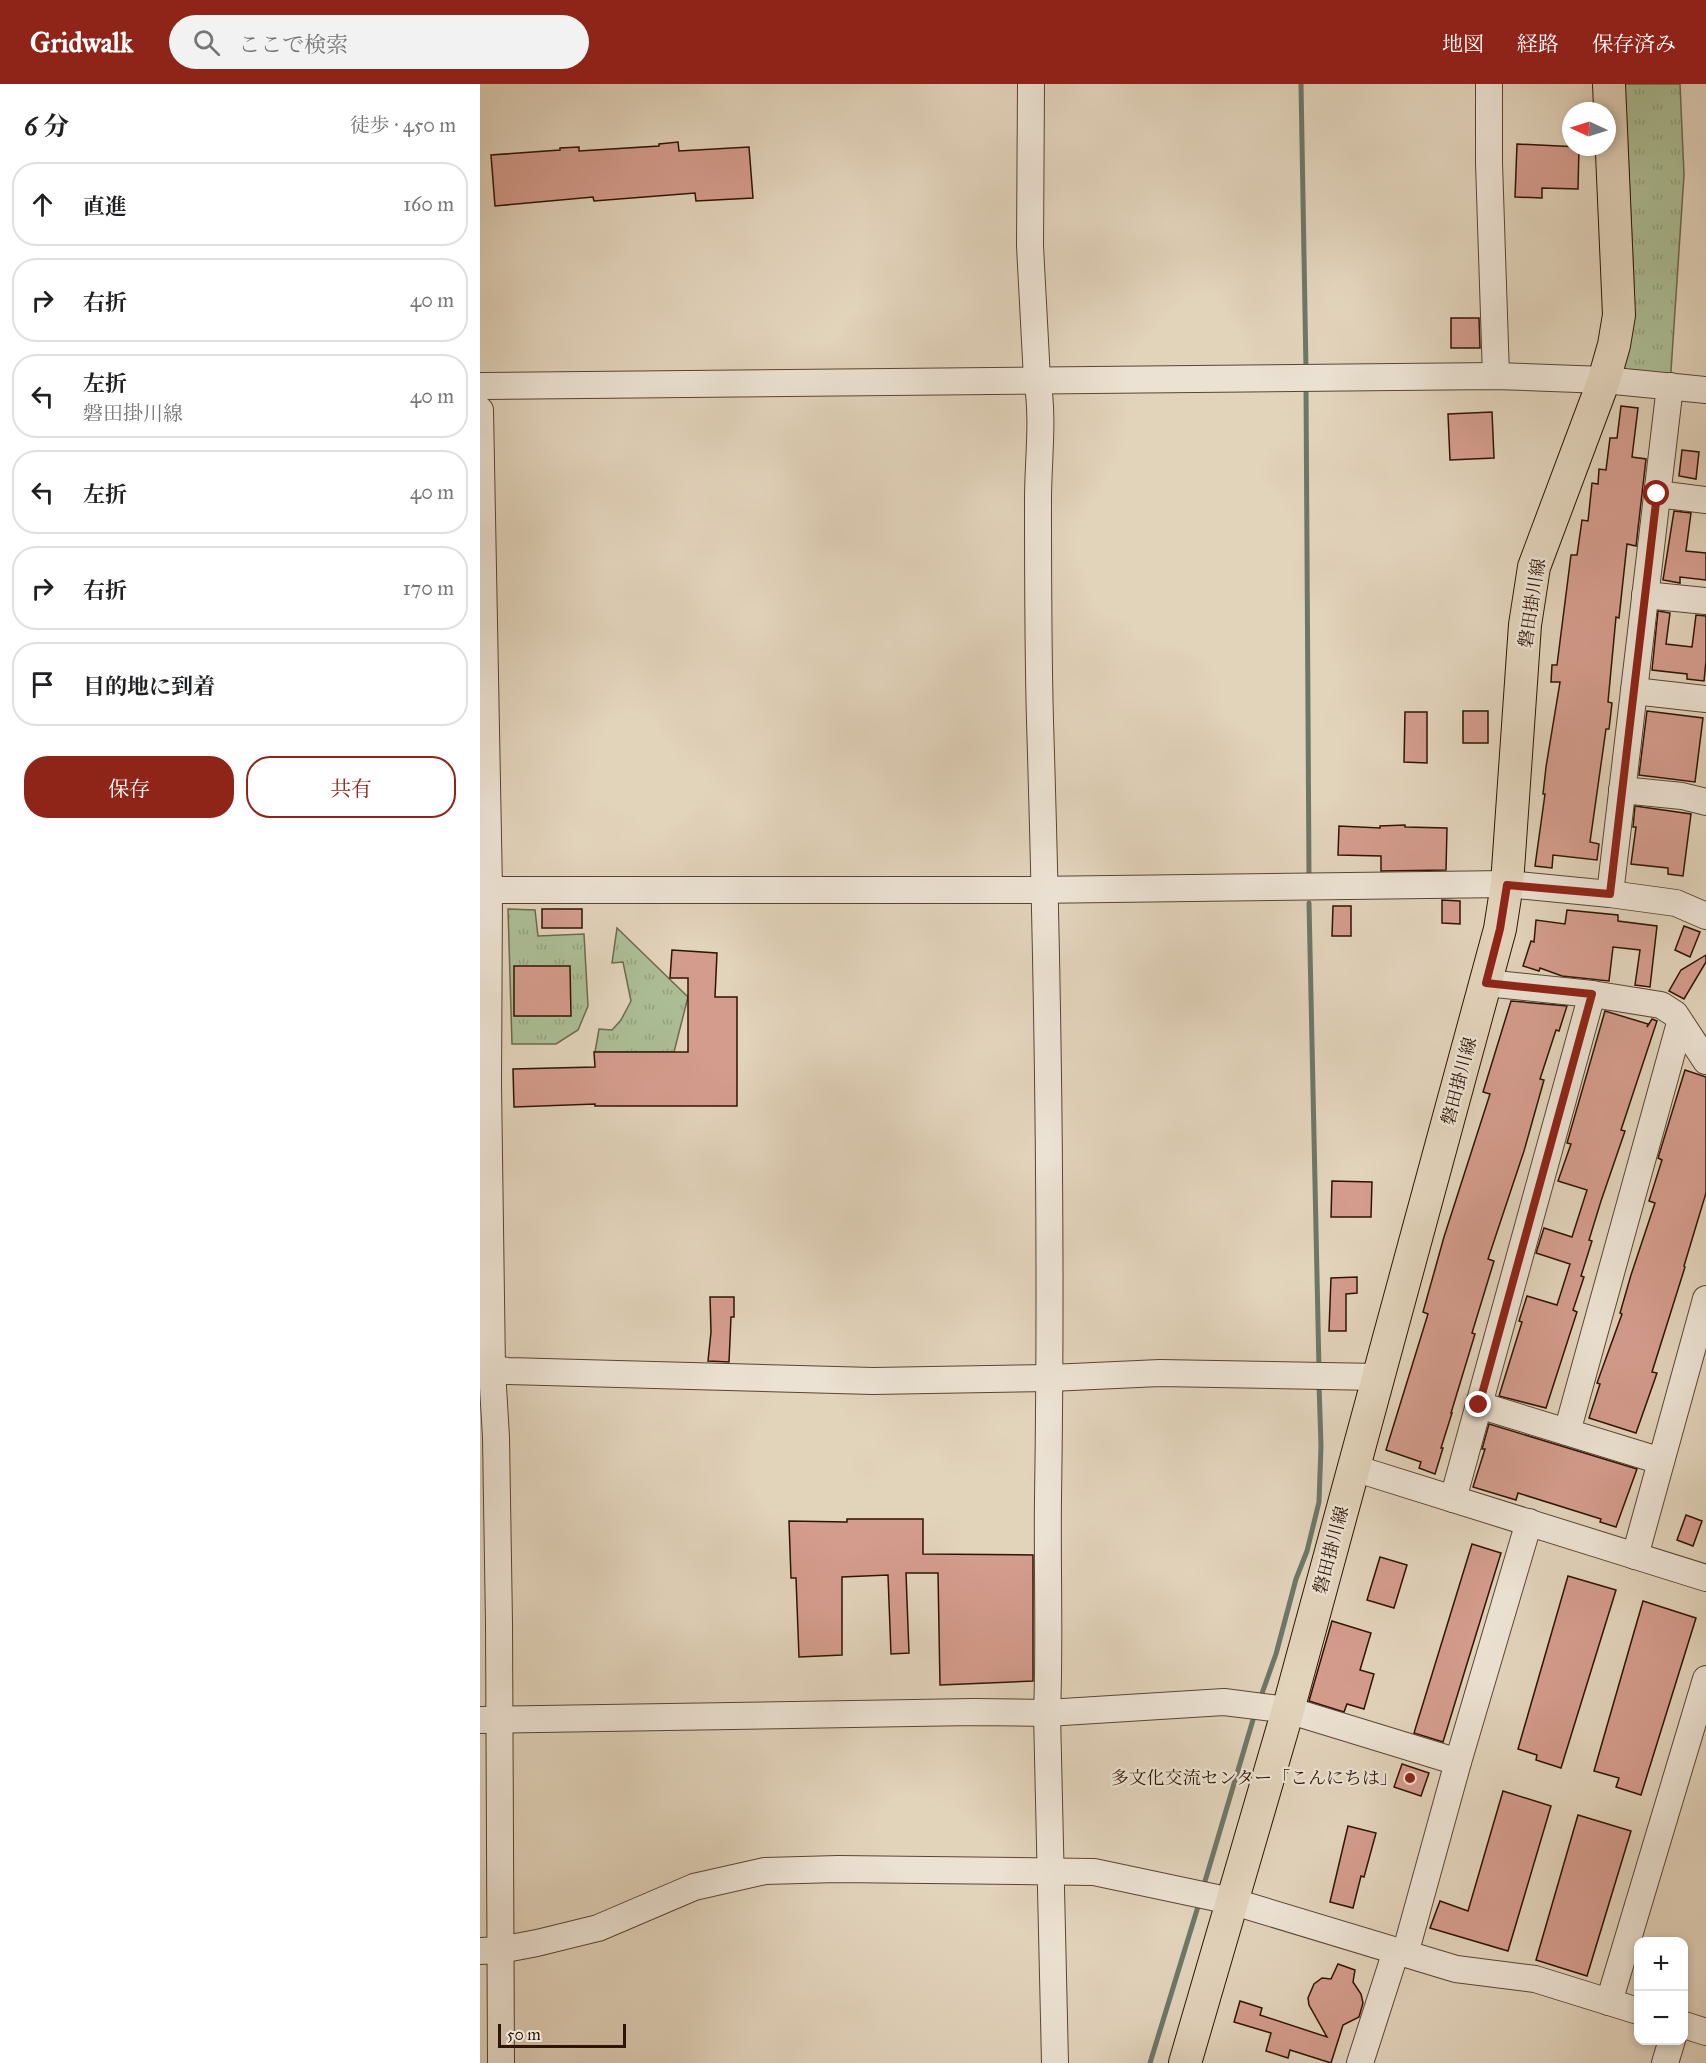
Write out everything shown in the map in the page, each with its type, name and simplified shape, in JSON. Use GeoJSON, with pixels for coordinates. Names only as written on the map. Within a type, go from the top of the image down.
{"type":"FeatureCollection","features":[{"type":"Feature","properties":{"kind":"main road","name":"磐田掛川線"},"geometry":{"type":"LineString","coordinates":[[1185,2063],[1288,1710],[1500,929],[1507,885],[1525,625],[1534,567],[1604,380],[1614,345],[1619,315],[1609,84]]}},
{"type":"Feature","properties":{"kind":"street"},"geometry":{"type":"LineString","coordinates":[[1030,84],[1030,246],[1037,379],[1041,398],[1038,463],[1039,666],[1045,890],[1050,1378],[1047,1713],[1055,2063]]}},
{"type":"Feature","properties":{"kind":"street"},"geometry":{"type":"LineString","coordinates":[[1489,84],[1489,163],[1496,376]]}},
{"type":"Feature","properties":{"kind":"street"},"geometry":{"type":"LineString","coordinates":[[480,386],[1496,376],[1604,380],[1706,390]]}},
{"type":"Feature","properties":{"kind":"street"},"geometry":{"type":"LineString","coordinates":[[1610,894],[1670,386]]}},
{"type":"Feature","properties":{"kind":"street"},"geometry":{"type":"LineString","coordinates":[[480,410],[485,890],[486,1369],[496,1437],[489,1720],[490,1950],[501,2063]]}},
{"type":"Feature","properties":{"kind":"street"},"geometry":{"type":"LineString","coordinates":[[1657,494],[1706,500]]}},
{"type":"Feature","properties":{"kind":"street"},"geometry":{"type":"LineString","coordinates":[[1645,595],[1706,601]]}},
{"type":"Feature","properties":{"kind":"street"},"geometry":{"type":"LineString","coordinates":[[1634,691],[1706,699]]}},
{"type":"Feature","properties":{"kind":"street"},"geometry":{"type":"LineString","coordinates":[[1622,790],[1682,796],[1706,802]]}},
{"type":"Feature","properties":{"kind":"street"},"geometry":{"type":"LineString","coordinates":[[485,890],[1045,890],[1507,885],[1610,894],[1676,903],[1706,916]]}},
{"type":"Feature","properties":{"kind":"street"},"geometry":{"type":"LineString","coordinates":[[1486,983],[1592,994],[1661,1005],[1674,1014],[1706,1061]]}},
{"type":"Feature","properties":{"kind":"street"},"geometry":{"type":"LineString","coordinates":[[1453,1499],[1592,994]]}},
{"type":"Feature","properties":{"kind":"street"},"geometry":{"type":"LineString","coordinates":[[1567,1432],[1680,1023]]}},
{"type":"Feature","properties":{"kind":"street"},"geometry":{"type":"LineString","coordinates":[[1635,1556],[1706,1299]]}},
{"type":"Feature","properties":{"kind":"street"},"geometry":{"type":"LineString","coordinates":[[486,1369],[873,1381],[1050,1378],[1160,1373],[1378,1377]]}},
{"type":"Feature","properties":{"kind":"street"},"geometry":{"type":"LineString","coordinates":[[1479,1405],[1661,1461]]}},
{"type":"Feature","properties":{"kind":"street"},"geometry":{"type":"LineString","coordinates":[[1354,1468],[1706,1578]]}},
{"type":"Feature","properties":{"kind":"street"},"geometry":{"type":"LineString","coordinates":[[1360,2063],[1401,1953],[1529,1522]]}},
{"type":"Feature","properties":{"kind":"street"},"geometry":{"type":"LineString","coordinates":[[1609,2002],[1706,1678]]}},
{"type":"Feature","properties":{"kind":"street"},"geometry":{"type":"LineString","coordinates":[[489,1720],[973,1712],[1047,1713],[1224,1701],[1288,1710],[1458,1762]]}},
{"type":"Feature","properties":{"kind":"street"},"geometry":{"type":"LineString","coordinates":[[490,1950],[537,1943],[598,1928],[694,1887],[765,1871],[838,1869],[1094,1872],[1232,1901],[1456,1969],[1535,1979],[1634,2010]]}},
{"type":"Feature","properties":{"kind":"street"},"geometry":{"type":"LineString","coordinates":[[1688,2027],[1706,2032]]}},
{"type":"Feature","properties":{"kind":"street"},"geometry":{"type":"LineString","coordinates":[[1665,2063],[1670,2045]]}},
{"type":"Feature","properties":{"kind":"green space"},"geometry":{"type":"Polygon","coordinates":[[[1625,84],[1680,84],[1684,175],[1670,386],[1621,371],[1634,287],[1625,84]]]}},
{"type":"Feature","properties":{"kind":"green space"},"geometry":{"type":"Polygon","coordinates":[[[508,909],[535,910],[538,936],[584,934],[588,1006],[578,1030],[556,1044],[512,1044],[508,909]]]}},
{"type":"Feature","properties":{"kind":"green space"},"geometry":{"type":"Polygon","coordinates":[[[617,928],[688,997],[674,1052],[595,1052],[599,1029],[612,1030],[621,1020],[631,1001],[623,962],[612,963],[617,928]]]}},
{"type":"Feature","properties":{"kind":"building"},"geometry":{"type":"Polygon","coordinates":[[[678,142],[679,151],[749,147],[753,198],[696,201],[695,193],[594,201],[593,197],[495,206],[491,155],[560,150],[560,148],[579,147],[579,151],[659,146],[659,144],[678,142]]]}},
{"type":"Feature","properties":{"kind":"building"},"geometry":{"type":"Polygon","coordinates":[[[1517,144],[1562,146],[1562,156],[1579,156],[1578,189],[1542,188],[1542,198],[1515,197],[1517,144]]]}},
{"type":"Feature","properties":{"kind":"building"},"geometry":{"type":"Polygon","coordinates":[[[1451,318],[1479,318],[1480,348],[1451,348],[1451,318]]]}},
{"type":"Feature","properties":{"kind":"building"},"geometry":{"type":"Polygon","coordinates":[[[1621,406],[1638,408],[1632,457],[1646,459],[1636,546],[1627,544],[1619,618],[1616,617],[1608,702],[1612,703],[1609,729],[1606,729],[1590,842],[1599,844],[1597,860],[1553,855],[1552,868],[1535,866],[1545,794],[1543,794],[1546,767],[1560,682],[1551,682],[1552,665],[1557,665],[1571,555],[1577,555],[1582,520],[1588,521],[1592,483],[1598,484],[1599,469],[1606,470],[1610,438],[1617,438],[1621,406]]]}},
{"type":"Feature","properties":{"kind":"building"},"geometry":{"type":"Polygon","coordinates":[[[1492,412],[1494,458],[1450,460],[1448,414],[1492,412]]]}},
{"type":"Feature","properties":{"kind":"building"},"geometry":{"type":"Polygon","coordinates":[[[1682,450],[1699,452],[1696,479],[1679,476],[1682,450]]]}},
{"type":"Feature","properties":{"kind":"building"},"geometry":{"type":"Polygon","coordinates":[[[1674,511],[1691,513],[1686,551],[1706,553],[1706,580],[1680,577],[1680,583],[1663,580],[1674,511]]]}},
{"type":"Feature","properties":{"kind":"building"},"geometry":{"type":"Polygon","coordinates":[[[1658,611],[1670,613],[1666,644],[1692,647],[1696,615],[1706,616],[1704,681],[1687,679],[1687,674],[1652,670],[1658,611]]]}},
{"type":"Feature","properties":{"kind":"building"},"geometry":{"type":"Polygon","coordinates":[[[1463,711],[1488,711],[1488,743],[1463,743],[1463,711]]]}},
{"type":"Feature","properties":{"kind":"building"},"geometry":{"type":"Polygon","coordinates":[[[1647,711],[1703,718],[1695,782],[1639,775],[1647,711]]]}},
{"type":"Feature","properties":{"kind":"building"},"geometry":{"type":"Polygon","coordinates":[[[1405,712],[1427,712],[1427,763],[1404,762],[1405,712]]]}},
{"type":"Feature","properties":{"kind":"building"},"geometry":{"type":"Polygon","coordinates":[[[1635,806],[1691,814],[1683,876],[1668,874],[1668,868],[1631,864],[1636,827],[1633,827],[1635,806]]]}},
{"type":"Feature","properties":{"kind":"building"},"geometry":{"type":"Polygon","coordinates":[[[1405,825],[1405,827],[1447,828],[1446,870],[1381,871],[1381,856],[1338,855],[1339,826],[1380,828],[1380,826],[1405,825]]]}},
{"type":"Feature","properties":{"kind":"building"},"geometry":{"type":"Polygon","coordinates":[[[1442,900],[1460,901],[1460,924],[1442,923],[1442,900]]]}},
{"type":"Feature","properties":{"kind":"building"},"geometry":{"type":"Polygon","coordinates":[[[1333,906],[1351,906],[1351,936],[1332,936],[1333,906]]]}},
{"type":"Feature","properties":{"kind":"building"},"geometry":{"type":"Polygon","coordinates":[[[542,909],[582,909],[582,928],[542,928],[542,909]]]}},
{"type":"Feature","properties":{"kind":"building"},"geometry":{"type":"Polygon","coordinates":[[[1567,910],[1618,915],[1618,921],[1657,926],[1650,987],[1635,985],[1640,950],[1613,947],[1609,981],[1562,976],[1540,968],[1539,971],[1523,966],[1531,941],[1534,942],[1536,920],[1565,924],[1567,910]]]}},
{"type":"Feature","properties":{"kind":"building"},"geometry":{"type":"Polygon","coordinates":[[[1684,926],[1700,932],[1690,957],[1675,950],[1684,926]]]}},
{"type":"Feature","properties":{"kind":"building"},"geometry":{"type":"Polygon","coordinates":[[[672,950],[717,953],[715,997],[737,997],[737,1106],[595,1106],[595,1104],[514,1107],[513,1069],[595,1067],[594,1052],[688,1052],[688,978],[670,978],[672,950]]]}},
{"type":"Feature","properties":{"kind":"building"},"geometry":{"type":"Polygon","coordinates":[[[1706,955],[1706,962],[1684,999],[1669,991],[1681,970],[1706,955]]]}},
{"type":"Feature","properties":{"kind":"building"},"geometry":{"type":"Polygon","coordinates":[[[514,966],[570,966],[571,1016],[514,1016],[514,966]]]}},
{"type":"Feature","properties":{"kind":"building"},"geometry":{"type":"Polygon","coordinates":[[[1511,1001],[1567,1006],[1559,1031],[1556,1030],[1540,1079],[1544,1080],[1524,1151],[1488,1259],[1494,1261],[1472,1333],[1475,1334],[1435,1474],[1419,1468],[1421,1462],[1386,1450],[1428,1314],[1423,1312],[1444,1237],[1490,1094],[1483,1092],[1511,1001]]]}},
{"type":"Feature","properties":{"kind":"building"},"geometry":{"type":"Polygon","coordinates":[[[1605,1011],[1648,1024],[1647,1027],[1652,1019],[1657,1021],[1621,1130],[1625,1131],[1589,1240],[1592,1241],[1581,1276],[1584,1277],[1573,1310],[1577,1312],[1546,1408],[1499,1396],[1522,1322],[1519,1321],[1527,1296],[1557,1305],[1570,1264],[1536,1253],[1544,1228],[1572,1237],[1587,1190],[1558,1181],[1571,1144],[1567,1143],[1605,1011]]]}},
{"type":"Feature","properties":{"kind":"building"},"geometry":{"type":"Polygon","coordinates":[[[1685,1070],[1706,1077],[1706,1193],[1652,1372],[1657,1373],[1636,1433],[1589,1418],[1600,1384],[1597,1383],[1622,1314],[1620,1313],[1631,1275],[1655,1203],[1649,1201],[1662,1160],[1658,1158],[1685,1070]]]}},
{"type":"Feature","properties":{"kind":"building"},"geometry":{"type":"Polygon","coordinates":[[[1332,1181],[1372,1182],[1371,1217],[1331,1217],[1332,1181]]]}},
{"type":"Feature","properties":{"kind":"building"},"geometry":{"type":"Polygon","coordinates":[[[1357,1277],[1357,1293],[1346,1294],[1346,1331],[1329,1331],[1331,1278],[1357,1277]]]}},
{"type":"Feature","properties":{"kind":"building"},"geometry":{"type":"Polygon","coordinates":[[[710,1297],[734,1297],[729,1362],[708,1361],[711,1332],[710,1297]]]}},
{"type":"Feature","properties":{"kind":"building"},"geometry":{"type":"Polygon","coordinates":[[[1489,1424],[1637,1469],[1616,1527],[1600,1522],[1601,1519],[1518,1493],[1516,1500],[1473,1487],[1485,1449],[1482,1449],[1489,1424]]]}},
{"type":"Feature","properties":{"kind":"building"},"geometry":{"type":"Polygon","coordinates":[[[1686,1515],[1702,1521],[1693,1546],[1677,1540],[1686,1515]]]}},
{"type":"Feature","properties":{"kind":"building"},"geometry":{"type":"Polygon","coordinates":[[[847,1519],[923,1519],[923,1554],[1033,1555],[1033,1681],[940,1685],[938,1573],[906,1573],[909,1653],[891,1654],[888,1575],[842,1577],[842,1655],[799,1657],[796,1578],[791,1578],[789,1521],[847,1522],[847,1519]]]}},
{"type":"Feature","properties":{"kind":"building"},"geometry":{"type":"Polygon","coordinates":[[[1472,1544],[1501,1553],[1443,1742],[1414,1733],[1472,1544]]]}},
{"type":"Feature","properties":{"kind":"building"},"geometry":{"type":"Polygon","coordinates":[[[1380,1557],[1407,1565],[1394,1608],[1367,1600],[1380,1557]]]}},
{"type":"Feature","properties":{"kind":"building"},"geometry":{"type":"Polygon","coordinates":[[[1568,1576],[1616,1590],[1561,1768],[1536,1760],[1537,1755],[1518,1749],[1568,1576]]]}},
{"type":"Feature","properties":{"kind":"building"},"geometry":{"type":"Polygon","coordinates":[[[1643,1601],[1696,1618],[1641,1795],[1616,1787],[1619,1778],[1594,1771],[1643,1601]]]}},
{"type":"Feature","properties":{"kind":"building"},"geometry":{"type":"Polygon","coordinates":[[[1332,1621],[1371,1633],[1360,1670],[1374,1674],[1364,1709],[1347,1704],[1344,1712],[1309,1701],[1332,1621]]]}},
{"type":"Feature","properties":{"kind":"building"},"geometry":{"type":"Polygon","coordinates":[[[1402,1764],[1429,1773],[1421,1796],[1394,1787],[1402,1764]]]}},
{"type":"Feature","properties":{"kind":"building"},"geometry":{"type":"Polygon","coordinates":[[[1503,1791],[1551,1806],[1508,1951],[1430,1928],[1440,1901],[1468,1911],[1503,1791]]]}},
{"type":"Feature","properties":{"kind":"building"},"geometry":{"type":"Polygon","coordinates":[[[1578,1815],[1631,1831],[1587,1976],[1536,1960],[1578,1815]]]}},
{"type":"Feature","properties":{"kind":"building"},"geometry":{"type":"Polygon","coordinates":[[[1348,1826],[1376,1833],[1353,1908],[1330,1902],[1348,1826]]]}},
{"type":"Feature","properties":{"kind":"building"},"geometry":{"type":"Polygon","coordinates":[[[1338,1964],[1355,1970],[1353,1982],[1361,1994],[1363,2003],[1359,2017],[1343,2025],[1331,2063],[1290,2050],[1288,2058],[1266,2051],[1271,2033],[1234,2022],[1240,2001],[1262,2008],[1260,2015],[1327,2037],[1309,2005],[1308,1998],[1314,1984],[1322,1978],[1331,1979],[1338,1964]]]}},
{"type":"Feature","properties":{"kind":"waterway"},"geometry":{"type":"LineString","coordinates":[[1301,84],[1306,370]]}},
{"type":"Feature","properties":{"kind":"waterway"},"geometry":{"type":"LineString","coordinates":[[1306,386],[1309,876]]}},
{"type":"Feature","properties":{"kind":"waterway"},"geometry":{"type":"LineString","coordinates":[[1309,903],[1319,1369]]}},
{"type":"Feature","properties":{"kind":"waterway"},"geometry":{"type":"LineString","coordinates":[[1260,1699],[1276,1654],[1296,1579],[1307,1551],[1319,1502],[1321,1446],[1319,1384]]}},
{"type":"Feature","properties":{"kind":"waterway"},"geometry":{"type":"LineString","coordinates":[[1203,1888],[1255,1713]]}},
{"type":"Feature","properties":{"kind":"waterway"},"geometry":{"type":"LineString","coordinates":[[1150,2063],[1200,1900]]}},
{"type":"Feature","properties":{"kind":"place","name":"多文化交流センター「こんにちは」"},"geometry":{"type":"Point","coordinates":[1410,1778]}},
{"type":"Feature","properties":{"kind":"route"},"geometry":{"type":"LineString","coordinates":[[1479,1405],[1592,994],[1486,983],[1500,929],[1507,885],[1610,894],[1657,494]]}}]}
